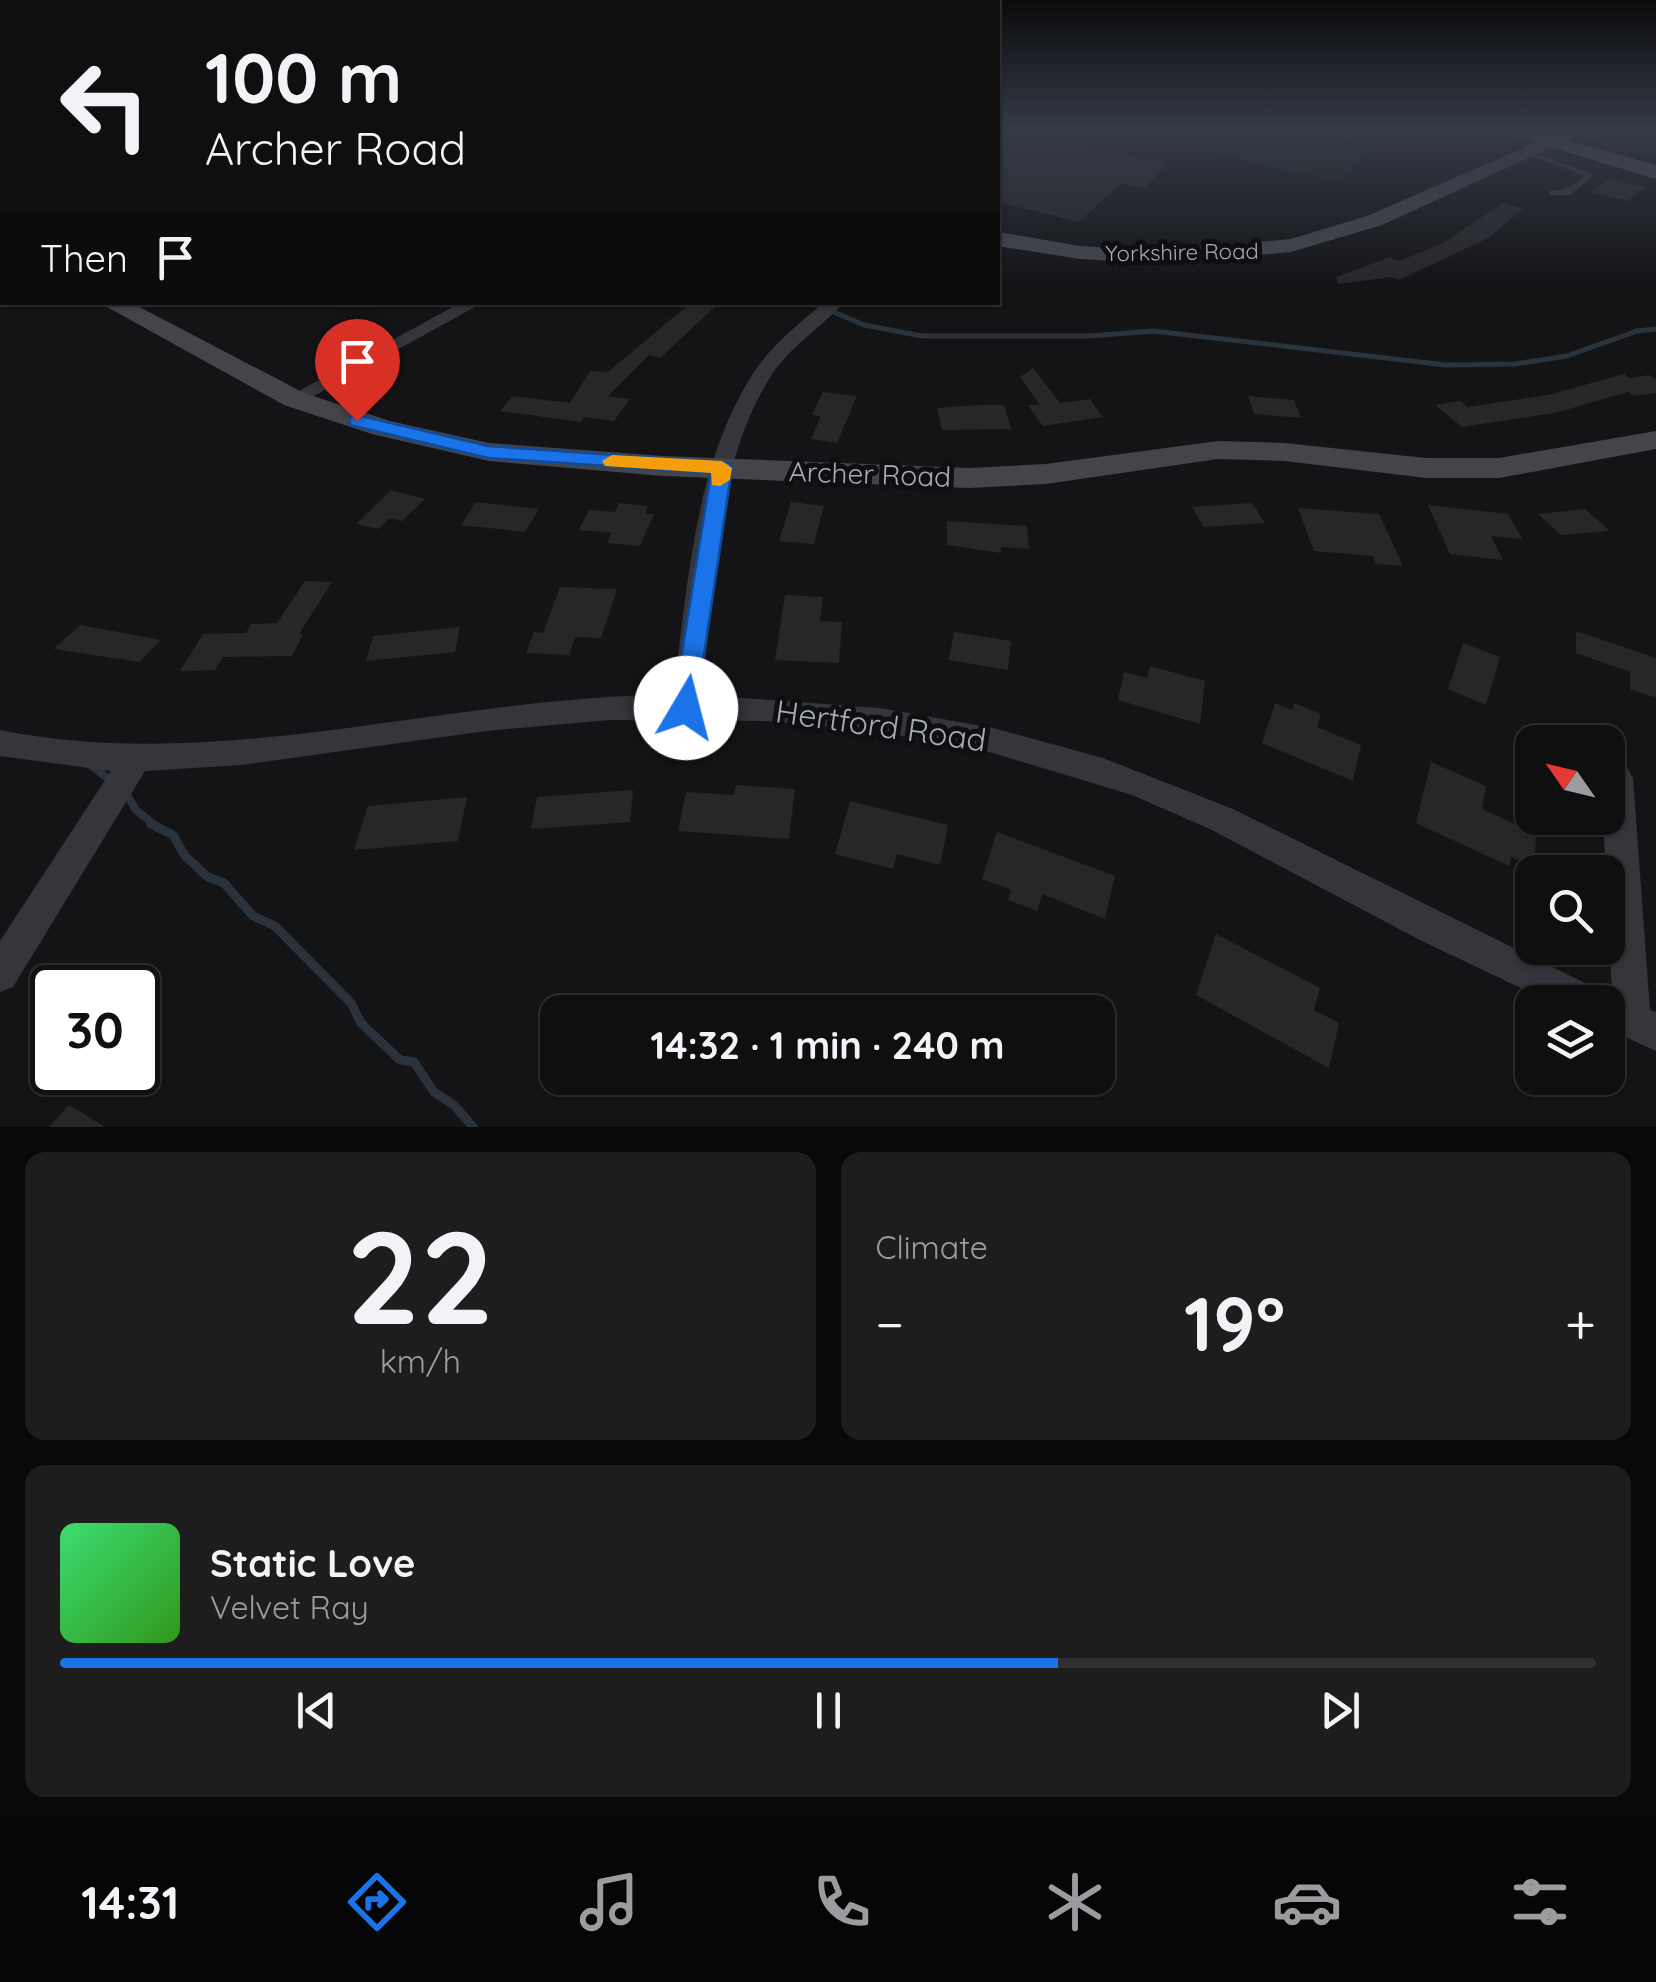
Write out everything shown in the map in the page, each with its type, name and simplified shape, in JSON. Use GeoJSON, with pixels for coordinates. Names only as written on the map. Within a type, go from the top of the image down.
{"type":"FeatureCollection","features":[{"type":"Feature","properties":{"kind":"street","name":"Yorkshire Road"},"geometry":{"type":"LineString","coordinates":[[1000,239],[1132,256],[1270,250],[1346,232],[1469,181]]}},
{"type":"Feature","properties":{"kind":"street","name":"Archer Road"},"geometry":{"type":"LineString","coordinates":[[116,305],[294,399],[382,428],[488,452],[722,468],[1008,477],[1183,453],[1248,450],[1396,466],[1498,468],[1656,440]]}},
{"type":"Feature","properties":{"kind":"street"},"geometry":{"type":"LineString","coordinates":[[294,399],[470,305]]}},
{"type":"Feature","properties":{"kind":"street"},"geometry":{"type":"LineString","coordinates":[[686,708],[722,468],[736,425],[764,372],[832,305]]}},
{"type":"Feature","properties":{"kind":"street","name":"Hertford Road"},"geometry":{"type":"LineString","coordinates":[[0,743],[28,750],[135,760],[231,754],[547,713],[686,708],[792,712],[926,728],[996,741],[1106,772],[1224,820],[1411,917],[1554,985]]}},
{"type":"Feature","properties":{"kind":"street"},"geometry":{"type":"LineString","coordinates":[[0,974],[135,760]]}},
{"type":"Feature","properties":{"kind":"street"},"geometry":{"type":"LineString","coordinates":[[1621,835],[1632,1021]]}},
{"type":"Feature","properties":{"kind":"lane"},"geometry":{"type":"LineString","coordinates":[[1552,193],[1567,193],[1582,181]]}},
{"type":"Feature","properties":{"kind":"building"},"geometry":{"type":"Polygon","coordinates":[[[1000,181],[1151,181],[1144,188],[1121,183],[1079,222],[1000,202],[1000,181]]]}},
{"type":"Feature","properties":{"kind":"building"},"geometry":{"type":"Polygon","coordinates":[[[1605,181],[1644,187],[1628,201],[1592,192],[1605,181]]]}},
{"type":"Feature","properties":{"kind":"building"},"geometry":{"type":"Polygon","coordinates":[[[1503,203],[1523,209],[1488,238],[1399,280],[1392,277],[1338,284],[1336,277],[1390,257],[1399,261],[1443,243],[1503,203]]]}},
{"type":"Feature","properties":{"kind":"building"},"geometry":{"type":"Polygon","coordinates":[[[688,305],[717,305],[660,358],[649,355],[608,396],[630,399],[614,421],[584,417],[581,422],[500,411],[513,396],[570,403],[590,371],[608,372],[688,305]]]}},
{"type":"Feature","properties":{"kind":"building"},"geometry":{"type":"Polygon","coordinates":[[[1033,368],[1060,403],[1090,399],[1103,417],[1043,426],[1028,405],[1040,405],[1020,377],[1033,368]]]}},
{"type":"Feature","properties":{"kind":"building"},"geometry":{"type":"Polygon","coordinates":[[[1624,374],[1630,378],[1649,375],[1656,379],[1656,393],[1634,396],[1628,392],[1555,413],[1462,427],[1435,405],[1460,401],[1467,407],[1548,395],[1624,374]]]}},
{"type":"Feature","properties":{"kind":"building"},"geometry":{"type":"Polygon","coordinates":[[[823,392],[857,396],[837,443],[811,439],[821,416],[812,415],[823,392]]]}},
{"type":"Feature","properties":{"kind":"building"},"geometry":{"type":"Polygon","coordinates":[[[1248,396],[1294,400],[1301,418],[1254,414],[1248,396]]]}},
{"type":"Feature","properties":{"kind":"building"},"geometry":{"type":"Polygon","coordinates":[[[1004,405],[1011,429],[942,430],[937,408],[1004,405]]]}},
{"type":"Feature","properties":{"kind":"building"},"geometry":{"type":"Polygon","coordinates":[[[391,490],[425,499],[402,521],[390,518],[378,529],[356,524],[391,490]]]}},
{"type":"Feature","properties":{"kind":"building"},"geometry":{"type":"Polygon","coordinates":[[[476,502],[539,509],[525,532],[461,525],[476,502]]]}},
{"type":"Feature","properties":{"kind":"building"},"geometry":{"type":"Polygon","coordinates":[[[791,502],[824,506],[814,544],[779,541],[791,502]]]}},
{"type":"Feature","properties":{"kind":"building"},"geometry":{"type":"Polygon","coordinates":[[[619,503],[648,506],[645,514],[654,514],[640,546],[607,543],[612,533],[579,530],[589,510],[615,512],[619,503]]]}},
{"type":"Feature","properties":{"kind":"building"},"geometry":{"type":"Polygon","coordinates":[[[1252,503],[1265,523],[1204,527],[1192,507],[1252,503]]]}},
{"type":"Feature","properties":{"kind":"building"},"geometry":{"type":"Polygon","coordinates":[[[1428,505],[1508,514],[1522,539],[1491,536],[1503,560],[1450,554],[1428,505]]]}},
{"type":"Feature","properties":{"kind":"building"},"geometry":{"type":"Polygon","coordinates":[[[1298,508],[1379,514],[1403,566],[1376,564],[1373,556],[1314,551],[1298,508]]]}},
{"type":"Feature","properties":{"kind":"building"},"geometry":{"type":"Polygon","coordinates":[[[1585,509],[1610,531],[1561,535],[1538,514],[1585,509]]]}},
{"type":"Feature","properties":{"kind":"building"},"geometry":{"type":"Polygon","coordinates":[[[947,521],[1027,526],[1029,549],[1001,547],[1001,553],[947,545],[947,521]]]}},
{"type":"Feature","properties":{"kind":"building"},"geometry":{"type":"Polygon","coordinates":[[[305,581],[332,582],[299,634],[303,634],[292,656],[223,657],[215,670],[180,671],[203,634],[246,633],[251,624],[277,623],[305,581]]]}},
{"type":"Feature","properties":{"kind":"building"},"geometry":{"type":"Polygon","coordinates":[[[560,587],[617,589],[601,638],[575,637],[569,655],[526,653],[534,632],[543,633],[560,587]]]}},
{"type":"Feature","properties":{"kind":"building"},"geometry":{"type":"Polygon","coordinates":[[[785,595],[823,597],[820,621],[842,622],[839,663],[775,660],[785,595]]]}},
{"type":"Feature","properties":{"kind":"building"},"geometry":{"type":"Polygon","coordinates":[[[80,625],[161,640],[139,662],[54,649],[80,625]]]}},
{"type":"Feature","properties":{"kind":"building"},"geometry":{"type":"Polygon","coordinates":[[[460,627],[455,652],[366,661],[373,636],[460,627]]]}},
{"type":"Feature","properties":{"kind":"building"},"geometry":{"type":"Polygon","coordinates":[[[1576,631],[1656,658],[1656,698],[1630,689],[1630,672],[1576,653],[1576,631]]]}},
{"type":"Feature","properties":{"kind":"building"},"geometry":{"type":"Polygon","coordinates":[[[954,632],[1011,641],[1008,670],[949,660],[954,632]]]}},
{"type":"Feature","properties":{"kind":"building"},"geometry":{"type":"Polygon","coordinates":[[[1463,643],[1500,657],[1486,705],[1448,689],[1463,643]]]}},
{"type":"Feature","properties":{"kind":"building"},"geometry":{"type":"Polygon","coordinates":[[[1150,666],[1205,681],[1200,724],[1118,700],[1124,672],[1147,678],[1150,666]]]}},
{"type":"Feature","properties":{"kind":"building"},"geometry":{"type":"Polygon","coordinates":[[[1275,703],[1292,710],[1294,703],[1321,714],[1317,727],[1361,745],[1353,781],[1262,743],[1275,703]]]}},
{"type":"Feature","properties":{"kind":"building"},"geometry":{"type":"Polygon","coordinates":[[[1431,762],[1486,786],[1482,809],[1515,824],[1515,835],[1537,835],[1534,855],[1515,855],[1509,866],[1416,823],[1431,762]]]}},
{"type":"Feature","properties":{"kind":"building"},"geometry":{"type":"Polygon","coordinates":[[[736,785],[795,789],[789,839],[678,831],[686,792],[734,795],[736,785]]]}},
{"type":"Feature","properties":{"kind":"building"},"geometry":{"type":"Polygon","coordinates":[[[633,790],[630,822],[531,829],[537,797],[633,790]]]}},
{"type":"Feature","properties":{"kind":"building"},"geometry":{"type":"Polygon","coordinates":[[[467,797],[458,841],[354,850],[368,806],[467,797]]]}},
{"type":"Feature","properties":{"kind":"building"},"geometry":{"type":"Polygon","coordinates":[[[850,801],[948,825],[940,865],[897,854],[893,869],[835,854],[850,801]]]}},
{"type":"Feature","properties":{"kind":"building"},"geometry":{"type":"Polygon","coordinates":[[[997,832],[1115,876],[1105,919],[1042,894],[1037,911],[1008,900],[1011,890],[982,879],[997,832]]]}},
{"type":"Feature","properties":{"kind":"building"},"geometry":{"type":"Polygon","coordinates":[[[1216,934],[1320,988],[1314,1010],[1339,1023],[1329,1068],[1196,995],[1216,934]]]}},
{"type":"Feature","properties":{"kind":"building"},"geometry":{"type":"Polygon","coordinates":[[[69,1105],[105,1127],[49,1127],[69,1105]]]}},
{"type":"Feature","properties":{"kind":"waterway"},"geometry":{"type":"LineString","coordinates":[[817,305],[864,325],[922,336],[1090,336],[1153,331],[1446,365],[1515,364],[1567,356],[1637,331],[1656,329]]}},
{"type":"Feature","properties":{"kind":"waterway"},"geometry":{"type":"LineString","coordinates":[[92,766],[114,783]]}},
{"type":"Feature","properties":{"kind":"waterway"},"geometry":{"type":"LineString","coordinates":[[124,790],[136,810],[156,826]]}},
{"type":"Feature","properties":{"kind":"waterway"},"geometry":{"type":"LineString","coordinates":[[151,824],[173,835],[185,856],[208,877],[224,883],[253,916],[275,926],[351,1003],[361,1023],[400,1060],[414,1062],[434,1092],[454,1105],[473,1127]]}},
{"type":"Feature","properties":{"kind":"slow traffic"},"geometry":{"type":"LineString","coordinates":[[612,461],[722,468],[720,480]]}},
{"type":"Feature","properties":{"kind":"route"},"geometry":{"type":"LineString","coordinates":[[357,421],[488,452],[722,468],[686,708]]}}]}
